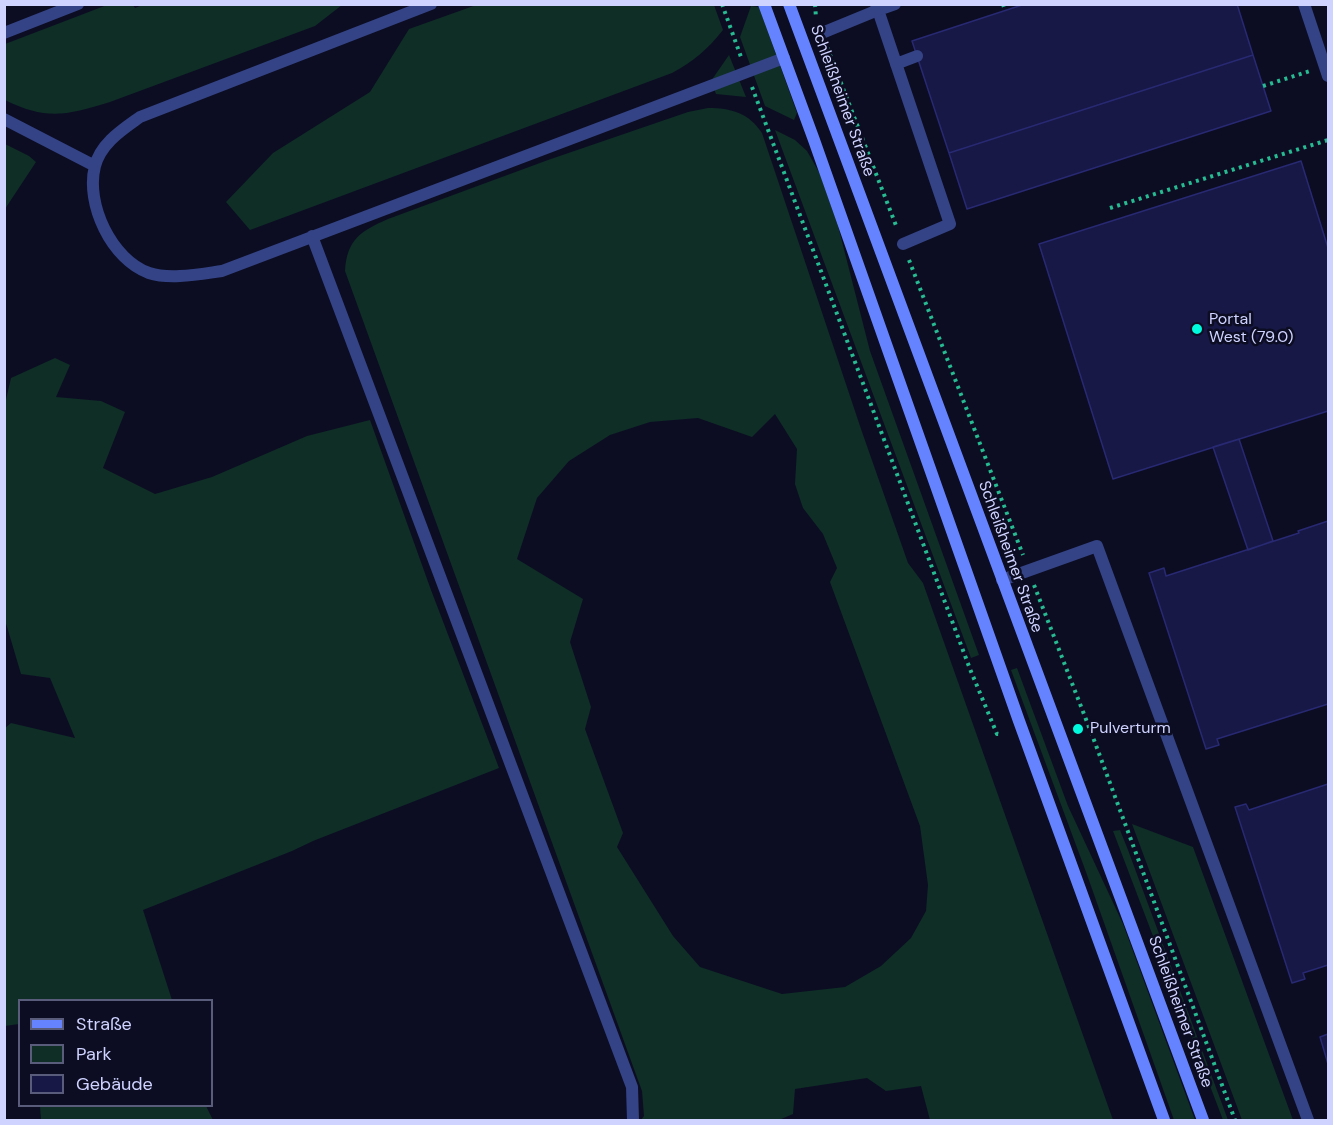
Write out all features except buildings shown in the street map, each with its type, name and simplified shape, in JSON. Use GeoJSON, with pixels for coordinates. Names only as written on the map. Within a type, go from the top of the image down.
{"type":"FeatureCollection","features":[{"type":"Feature","properties":{"kind":"main road"},"geometry":{"type":"LineString","coordinates":[[764,4],[1018,721],[1164,1120]]}},
{"type":"Feature","properties":{"kind":"main road","name":"Schleißheimer Straße"},"geometry":{"type":"LineString","coordinates":[[789,4],[1203,1120]]}},
{"type":"Feature","properties":{"kind":"street"},"geometry":{"type":"LineString","coordinates":[[4,33],[78,4]]}},
{"type":"Feature","properties":{"kind":"street"},"geometry":{"type":"LineString","coordinates":[[431,4],[140,117],[111,138],[95,166],[93,197],[105,230],[124,258],[149,273],[187,277],[222,271],[784,58]]}},
{"type":"Feature","properties":{"kind":"street"},"geometry":{"type":"LineString","coordinates":[[822,33],[877,7],[895,4]]}},
{"type":"Feature","properties":{"kind":"street"},"geometry":{"type":"LineString","coordinates":[[1304,4],[1327,71]]}},
{"type":"Feature","properties":{"kind":"street"},"geometry":{"type":"LineString","coordinates":[[877,7],[950,224],[903,244]]}},
{"type":"Feature","properties":{"kind":"street"},"geometry":{"type":"LineString","coordinates":[[896,64],[917,56]]}},
{"type":"Feature","properties":{"kind":"street"},"geometry":{"type":"LineString","coordinates":[[4,119],[95,166]]}},
{"type":"Feature","properties":{"kind":"street"},"geometry":{"type":"LineString","coordinates":[[312,236],[632,1087],[633,1120]]}},
{"type":"Feature","properties":{"kind":"street"},"geometry":{"type":"LineString","coordinates":[[1002,580],[1097,546],[1308,1120]]}},
{"type":"Feature","properties":{"kind":"path"},"geometry":{"type":"LineString","coordinates":[[722,4],[998,734]]}},
{"type":"Feature","properties":{"kind":"path"},"geometry":{"type":"LineString","coordinates":[[1003,4],[1005,11]]}},
{"type":"Feature","properties":{"kind":"path"},"geometry":{"type":"LineString","coordinates":[[1263,86],[1327,71]]}},
{"type":"Feature","properties":{"kind":"path"},"geometry":{"type":"LineString","coordinates":[[1110,208],[1329,140]]}},
{"type":"Feature","properties":{"kind":"path"},"geometry":{"type":"LineString","coordinates":[[1071,701],[1077,699]]}},
{"type":"Feature","properties":{"kind":"path"},"geometry":{"type":"LineString","coordinates":[[1092,754],[1099,752]]}},
{"type":"Feature","properties":{"kind":"green space"},"geometry":{"type":"Polygon","coordinates":[[[145,4],[342,5],[315,26],[95,107],[57,114],[33,111],[5,100],[5,44],[107,5],[133,5],[135,8],[145,4]]]}},
{"type":"Feature","properties":{"kind":"green space"},"geometry":{"type":"Polygon","coordinates":[[[479,4],[714,5],[723,30],[700,54],[672,73],[250,230],[226,202],[273,153],[370,92],[409,29],[479,4]]]}},
{"type":"Feature","properties":{"kind":"green space"},"geometry":{"type":"Polygon","coordinates":[[[751,6],[759,7],[797,113],[794,120],[765,106],[740,37],[751,6]]]}},
{"type":"Feature","properties":{"kind":"green space"},"geometry":{"type":"Polygon","coordinates":[[[729,55],[746,97],[716,94],[711,81],[729,55]]]}},
{"type":"Feature","properties":{"kind":"green space"},"geometry":{"type":"Polygon","coordinates":[[[708,108],[732,111],[745,116],[762,133],[908,563],[923,583],[1113,1120],[930,1120],[921,1086],[886,1091],[867,1078],[795,1089],[793,1114],[779,1120],[641,1120],[644,1116],[642,1091],[345,271],[352,244],[363,232],[378,223],[548,160],[688,112],[708,108]],[[775,414],[752,437],[698,418],[650,422],[610,435],[569,461],[537,498],[517,559],[583,599],[570,642],[591,707],[585,729],[623,833],[617,847],[673,936],[700,967],[782,994],[845,987],[881,966],[911,938],[926,911],[928,885],[920,826],[830,582],[837,568],[823,534],[803,508],[795,484],[797,449],[775,414]]]}},
{"type":"Feature","properties":{"kind":"green space"},"geometry":{"type":"Polygon","coordinates":[[[775,130],[795,140],[807,151],[820,174],[838,226],[870,351],[979,655],[971,658],[775,130]]]}},
{"type":"Feature","properties":{"kind":"green space"},"geometry":{"type":"Polygon","coordinates":[[[5,144],[36,162],[5,209],[5,144]]]}},
{"type":"Feature","properties":{"kind":"green space"},"geometry":{"type":"Polygon","coordinates":[[[55,358],[70,365],[56,397],[101,401],[125,412],[103,468],[155,494],[212,477],[307,436],[370,420],[431,590],[499,768],[143,910],[172,999],[18,999],[18,1024],[5,1026],[5,728],[11,723],[75,738],[50,678],[21,674],[5,620],[5,404],[11,378],[55,358]]]}},
{"type":"Feature","properties":{"kind":"green space"},"geometry":{"type":"Polygon","coordinates":[[[1017,668],[1068,806],[1123,924],[1195,1120],[1174,1120],[1011,670],[1017,668]]]}},
{"type":"Feature","properties":{"kind":"green space"},"geometry":{"type":"Polygon","coordinates":[[[1132,824],[1193,847],[1293,1120],[1242,1120],[1132,824]]]}},
{"type":"Feature","properties":{"kind":"green space"},"geometry":{"type":"Polygon","coordinates":[[[1120,830],[1228,1120],[1223,1120],[1113,831],[1120,830]]]}},
{"type":"Feature","properties":{"kind":"green space"},"geometry":{"type":"Polygon","coordinates":[[[40,1107],[206,1107],[213,1120],[41,1120],[40,1107]]]}},
{"type":"Feature","properties":{"kind":"place","name":"Portal West (79.0)"},"geometry":{"type":"Point","coordinates":[1197,329]}},
{"type":"Feature","properties":{"kind":"place","name":"Pulverturm"},"geometry":{"type":"Point","coordinates":[1078,729]}}]}
